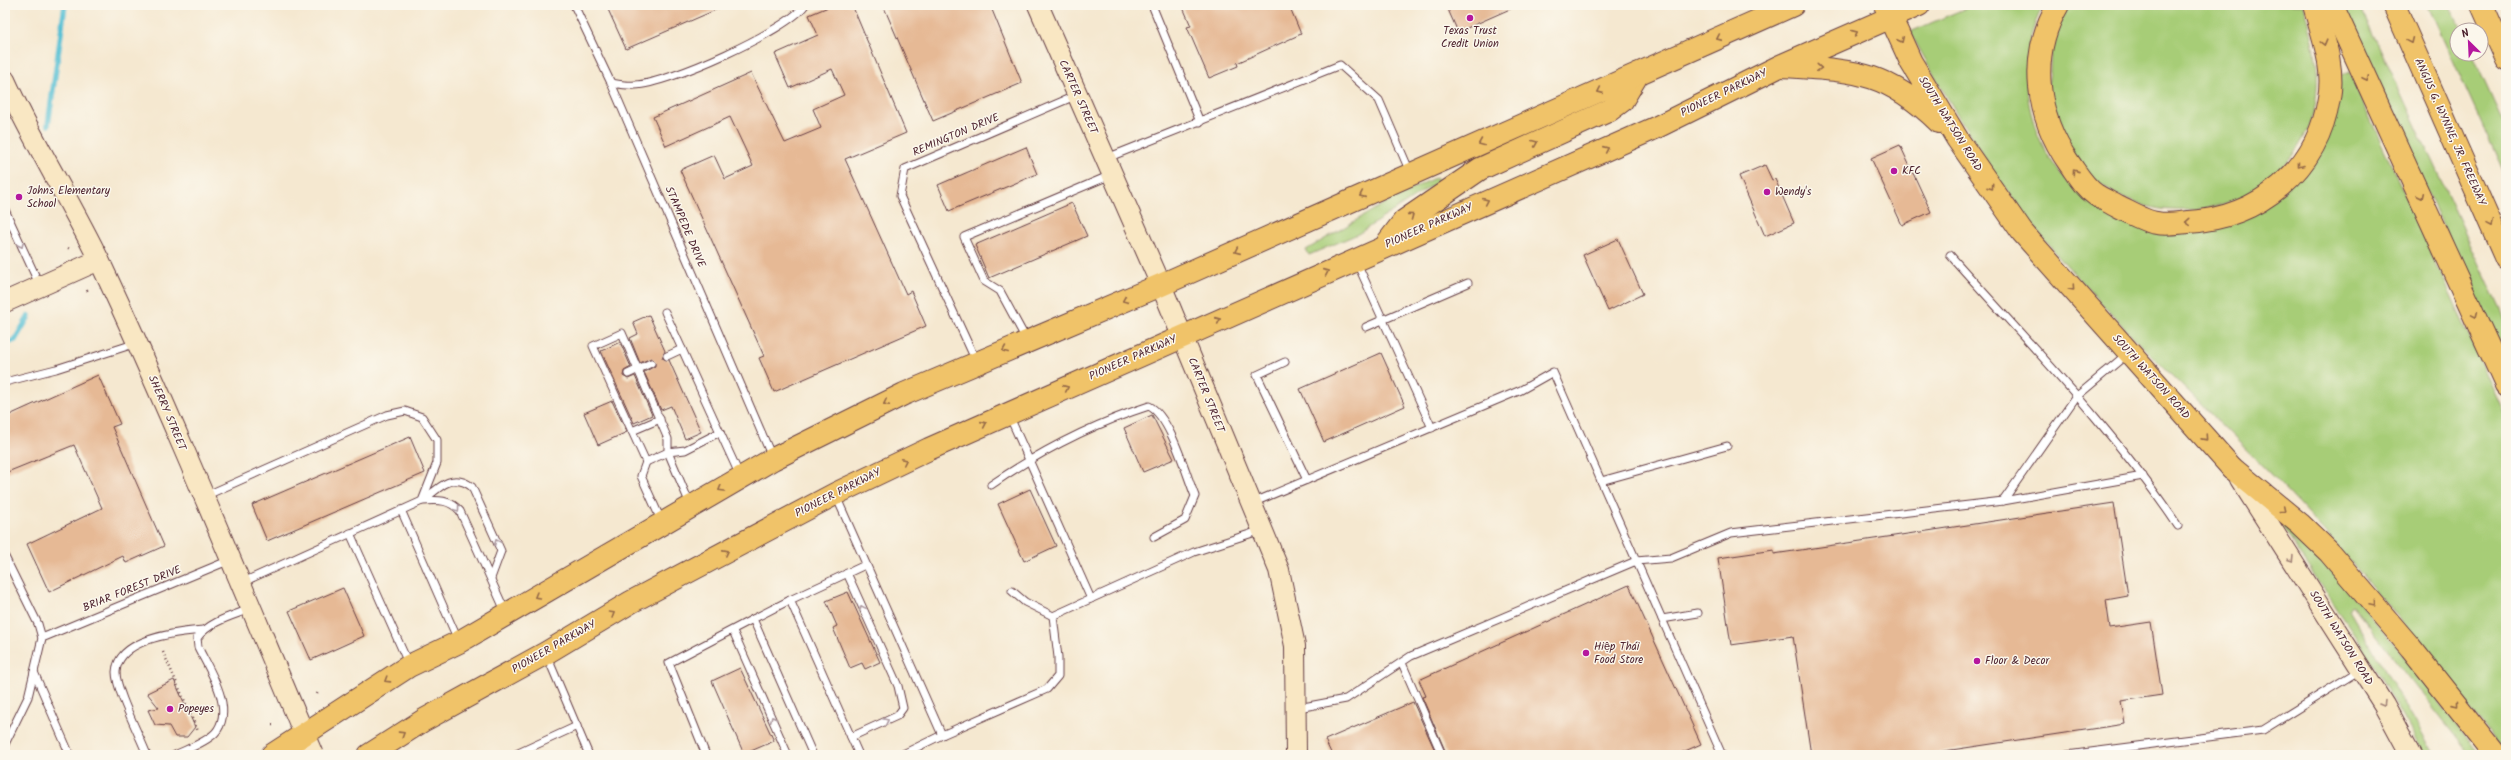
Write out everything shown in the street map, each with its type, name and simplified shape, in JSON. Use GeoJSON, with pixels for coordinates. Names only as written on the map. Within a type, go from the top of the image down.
{"type":"FeatureCollection","features":[{"type":"Feature","properties":{"kind":"main road"},"geometry":{"type":"LineString","coordinates":[[1749,24],[1766,5]]}},
{"type":"Feature","properties":{"kind":"main road"},"geometry":{"type":"LineString","coordinates":[[272,755],[409,666],[459,642],[773,459],[904,394],[1161,285],[1793,5]]}},
{"type":"Feature","properties":{"kind":"main road","name":"PIONEER PARKWAY"},"geometry":{"type":"LineString","coordinates":[[369,755],[424,720],[546,653],[631,602],[835,494],[1009,413],[1386,245],[1655,128],[1888,11],[1919,5]]}},
{"type":"Feature","properties":{"kind":"main road"},"geometry":{"type":"LineString","coordinates":[[2058,5],[2043,39],[2038,78],[2046,124],[2060,150],[2083,183],[2096,195],[2156,223],[2209,221],[2250,208],[2277,190],[2299,167],[2312,148],[2330,98],[2330,68],[2314,5]]}},
{"type":"Feature","properties":{"kind":"main road"},"geometry":{"type":"LineString","coordinates":[[2332,5],[2506,385]]}},
{"type":"Feature","properties":{"kind":"main road","name":"ANGUS G. WYNNE, JR. FREEWAY"},"geometry":{"type":"LineString","coordinates":[[2394,5],[2506,259]]}},
{"type":"Feature","properties":{"kind":"main road"},"geometry":{"type":"LineString","coordinates":[[2482,5],[2506,59]]}},
{"type":"Feature","properties":{"kind":"main road","name":"SOUTH WATSON ROAD"},"geometry":{"type":"LineString","coordinates":[[1888,11],[1911,62],[1958,140],[2022,232],[2232,468]]}},
{"type":"Feature","properties":{"kind":"main road"},"geometry":{"type":"LineString","coordinates":[[1780,66],[1862,73],[1889,83],[1928,111],[1958,140]]}},
{"type":"Feature","properties":{"kind":"main road"},"geometry":{"type":"LineString","coordinates":[[1386,245],[1404,221],[1480,169],[1610,110],[1622,101],[1638,74]]}},
{"type":"Feature","properties":{"kind":"main road"},"geometry":{"type":"LineString","coordinates":[[2232,468],[2300,524],[2329,552],[2411,648],[2496,755]]}},
{"type":"Feature","properties":{"kind":"street","name":"CARTER STREET"},"geometry":{"type":"LineString","coordinates":[[1038,5],[1161,285],[1279,570],[1295,646],[1296,755]]}},
{"type":"Feature","properties":{"kind":"street","name":"SHERRY STREET"},"geometry":{"type":"LineString","coordinates":[[5,80],[22,117],[60,183],[99,260],[137,343],[313,755]]}},
{"type":"Feature","properties":{"kind":"street"},"geometry":{"type":"LineString","coordinates":[[5,302],[99,260]]}},
{"type":"Feature","properties":{"kind":"street","name":"SOUTH WATSON ROAD"},"geometry":{"type":"LineString","coordinates":[[2232,468],[2244,484],[2361,669],[2411,755]]}},
{"type":"Feature","properties":{"kind":"lane","name":"STAMPEDE DRIVE"},"geometry":{"type":"LineString","coordinates":[[574,5],[610,83],[773,459]]}},
{"type":"Feature","properties":{"kind":"lane"},"geometry":{"type":"LineString","coordinates":[[610,83],[636,86],[696,69],[764,35],[799,14],[805,5]]}},
{"type":"Feature","properties":{"kind":"lane"},"geometry":{"type":"LineString","coordinates":[[1152,5],[1200,122]]}},
{"type":"Feature","properties":{"kind":"lane"},"geometry":{"type":"LineString","coordinates":[[1027,341],[1000,291],[984,281],[964,237],[1200,122],[1340,65],[1379,100],[1411,174]]}},
{"type":"Feature","properties":{"kind":"lane","name":"REMINGTON DRIVE"},"geometry":{"type":"LineString","coordinates":[[976,363],[900,196],[905,169],[1077,95]]}},
{"type":"Feature","properties":{"kind":"lane"},"geometry":{"type":"LineString","coordinates":[[5,210],[40,286]]}},
{"type":"Feature","properties":{"kind":"lane"},"geometry":{"type":"LineString","coordinates":[[1950,255],[2076,397],[2143,476],[2178,526]]}},
{"type":"Feature","properties":{"kind":"lane"},"geometry":{"type":"LineString","coordinates":[[1355,259],[1432,428]]}},
{"type":"Feature","properties":{"kind":"lane"},"geometry":{"type":"LineString","coordinates":[[1366,327],[1468,283]]}},
{"type":"Feature","properties":{"kind":"lane"},"geometry":{"type":"LineString","coordinates":[[665,312],[741,478]]}},
{"type":"Feature","properties":{"kind":"lane"},"geometry":{"type":"LineString","coordinates":[[662,523],[641,476],[646,462],[612,381],[593,346],[622,333],[668,439],[668,452],[691,506]]}},
{"type":"Feature","properties":{"kind":"lane"},"geometry":{"type":"LineString","coordinates":[[5,382],[56,369],[137,343]]}},
{"type":"Feature","properties":{"kind":"lane"},"geometry":{"type":"LineString","coordinates":[[667,356],[682,349]]}},
{"type":"Feature","properties":{"kind":"lane"},"geometry":{"type":"LineString","coordinates":[[2003,501],[2076,397],[2129,352]]}},
{"type":"Feature","properties":{"kind":"lane"},"geometry":{"type":"LineString","coordinates":[[1285,362],[1257,375],[1307,480]]}},
{"type":"Feature","properties":{"kind":"lane"},"geometry":{"type":"LineString","coordinates":[[628,374],[651,363]]}},
{"type":"Feature","properties":{"kind":"lane"},"geometry":{"type":"LineString","coordinates":[[1251,504],[1531,386],[1553,372],[1722,755]]}},
{"type":"Feature","properties":{"kind":"lane"},"geometry":{"type":"LineString","coordinates":[[991,485],[1029,459],[1101,423],[1149,406],[1156,410],[1171,434],[1195,496],[1185,520],[1154,537]]}},
{"type":"Feature","properties":{"kind":"lane"},"geometry":{"type":"LineString","coordinates":[[203,497],[387,415],[406,410],[422,417],[437,440],[437,463],[422,501]]}},
{"type":"Feature","properties":{"kind":"lane"},"geometry":{"type":"LineString","coordinates":[[1009,413],[1091,599]]}},
{"type":"Feature","properties":{"kind":"lane"},"geometry":{"type":"LineString","coordinates":[[632,431],[660,419]]}},
{"type":"Feature","properties":{"kind":"lane"},"geometry":{"type":"LineString","coordinates":[[646,462],[668,452],[685,450],[720,432]]}},
{"type":"Feature","properties":{"kind":"lane"},"geometry":{"type":"LineString","coordinates":[[1600,481],[1727,446]]}},
{"type":"Feature","properties":{"kind":"lane"},"geometry":{"type":"LineString","coordinates":[[1296,708],[1346,699],[1411,656],[1636,561],[1671,558],[1730,533],[2003,501],[2143,476]]}},
{"type":"Feature","properties":{"kind":"lane"},"geometry":{"type":"LineString","coordinates":[[240,583],[422,501],[441,484],[452,480],[466,482],[472,487],[501,551],[491,578]]}},
{"type":"Feature","properties":{"kind":"lane"},"geometry":{"type":"LineString","coordinates":[[835,494],[865,565],[942,735]]}},
{"type":"Feature","properties":{"kind":"lane"},"geometry":{"type":"LineString","coordinates":[[422,501],[440,500],[453,503],[460,511],[507,614]]}},
{"type":"Feature","properties":{"kind":"lane"},"geometry":{"type":"LineString","coordinates":[[401,510],[459,642]]}},
{"type":"Feature","properties":{"kind":"lane"},"geometry":{"type":"LineString","coordinates":[[1053,616],[1194,552],[1262,530]]}},
{"type":"Feature","properties":{"kind":"lane"},"geometry":{"type":"LineString","coordinates":[[350,533],[409,666]]}},
{"type":"Feature","properties":{"kind":"lane"},"geometry":{"type":"LineString","coordinates":[[5,557],[38,624],[42,638],[28,697],[5,744]]}},
{"type":"Feature","properties":{"kind":"lane","name":"BRIAR FOREST DRIVE"},"geometry":{"type":"LineString","coordinates":[[42,638],[230,560]]}},
{"type":"Feature","properties":{"kind":"lane"},"geometry":{"type":"LineString","coordinates":[[706,755],[670,664],[790,600],[865,565]]}},
{"type":"Feature","properties":{"kind":"lane"},"geometry":{"type":"LineString","coordinates":[[847,573],[898,686],[903,708],[897,716],[851,737]]}},
{"type":"Feature","properties":{"kind":"lane"},"geometry":{"type":"LineString","coordinates":[[1012,591],[1025,602],[1053,616]]}},
{"type":"Feature","properties":{"kind":"lane"},"geometry":{"type":"LineString","coordinates":[[790,600],[859,755]]}},
{"type":"Feature","properties":{"kind":"lane"},"geometry":{"type":"LineString","coordinates":[[148,755],[121,690],[116,672],[120,660],[129,649],[143,641],[182,631],[203,630],[224,619],[251,609]]}},
{"type":"Feature","properties":{"kind":"lane"},"geometry":{"type":"LineString","coordinates":[[1662,619],[1698,613]]}},
{"type":"Feature","properties":{"kind":"lane"},"geometry":{"type":"LineString","coordinates":[[901,755],[942,735],[1047,689],[1058,676],[1058,657],[1053,616]]}},
{"type":"Feature","properties":{"kind":"lane"},"geometry":{"type":"LineString","coordinates":[[754,619],[813,755]]}},
{"type":"Feature","properties":{"kind":"lane"},"geometry":{"type":"LineString","coordinates":[[174,755],[214,734],[223,721],[221,700],[198,647],[197,638],[203,630]]}},
{"type":"Feature","properties":{"kind":"lane"},"geometry":{"type":"LineString","coordinates":[[733,631],[788,755]]}},
{"type":"Feature","properties":{"kind":"lane"},"geometry":{"type":"LineString","coordinates":[[546,653],[589,755]]}},
{"type":"Feature","properties":{"kind":"lane"},"geometry":{"type":"LineString","coordinates":[[1402,663],[1442,755]]}},
{"type":"Feature","properties":{"kind":"lane"},"geometry":{"type":"LineString","coordinates":[[2067,755],[2263,730],[2361,669]]}},
{"type":"Feature","properties":{"kind":"lane"},"geometry":{"type":"LineString","coordinates":[[34,672],[70,755]]}},
{"type":"Feature","properties":{"kind":"lane"},"geometry":{"type":"LineString","coordinates":[[514,755],[577,726]]}},
{"type":"Feature","properties":{"kind":"path"},"geometry":{"type":"LineString","coordinates":[[163,652],[198,732]]}},
{"type":"Feature","properties":{"kind":"green space"},"geometry":{"type":"Polygon","coordinates":[[[1973,5],[2044,5],[2034,27],[2028,51],[2026,75],[2028,100],[2034,124],[2044,147],[2056,168],[2072,186],[2094,201],[2138,225],[2284,192],[2337,78],[2349,72],[2506,417],[2506,754],[2394,613],[2348,558],[2256,459],[2115,319],[2049,245],[2010,194],[1957,115],[1910,32],[1973,5]]]}},
{"type":"Feature","properties":{"kind":"green space"},"geometry":{"type":"Polygon","coordinates":[[[2066,5],[2304,5],[2316,55],[2317,93],[2311,121],[2301,143],[2287,162],[2260,186],[2229,202],[2196,209],[2162,209],[2129,200],[2100,184],[2076,159],[2059,127],[2047,96],[2053,29],[2057,18],[2066,5]]]}},
{"type":"Feature","properties":{"kind":"green space"},"geometry":{"type":"Polygon","coordinates":[[[2343,5],[2358,5],[2379,46],[2506,321],[2506,366],[2343,5]]]}},
{"type":"Feature","properties":{"kind":"green space"},"geometry":{"type":"Polygon","coordinates":[[[2428,5],[2450,5],[2457,22],[2449,22],[2449,51],[2428,5]]]}},
{"type":"Feature","properties":{"kind":"green space"},"geometry":{"type":"Polygon","coordinates":[[[2454,62],[2476,62],[2506,129],[2506,177],[2454,62]]]}},
{"type":"Feature","properties":{"kind":"green space"},"geometry":{"type":"Polygon","coordinates":[[[1436,177],[1439,181],[1358,234],[1309,255],[1306,250],[1392,199],[1436,177]]]}},
{"type":"Feature","properties":{"kind":"green space"},"geometry":{"type":"Polygon","coordinates":[[[2282,514],[2396,646],[2479,755],[2470,755],[2352,605],[2349,610],[2435,755],[2425,755],[2361,644],[2278,521],[2282,514]]]}},
{"type":"Feature","properties":{"kind":"building"},"geometry":{"type":"Polygon","coordinates":[[[606,5],[727,5],[626,49],[606,5]]]}},
{"type":"Feature","properties":{"kind":"building"},"geometry":{"type":"Polygon","coordinates":[[[833,5],[852,5],[906,133],[845,159],[906,294],[911,291],[926,326],[774,392],[759,358],[764,356],[680,170],[714,155],[725,179],[753,166],[730,117],[666,146],[653,117],[751,73],[785,143],[821,128],[813,109],[844,95],[832,69],[790,88],[775,54],[818,35],[809,15],[833,5]]]}},
{"type":"Feature","properties":{"kind":"building"},"geometry":{"type":"Polygon","coordinates":[[[883,5],[990,5],[1022,83],[933,121],[883,5]]]}},
{"type":"Feature","properties":{"kind":"building"},"geometry":{"type":"Polygon","coordinates":[[[1182,5],[1289,5],[1301,34],[1237,63],[1238,66],[1209,78],[1187,27],[1191,26],[1182,5]]]}},
{"type":"Feature","properties":{"kind":"building","name":"Texas Trust Credit Union"},"geometry":{"type":"Polygon","coordinates":[[[1446,5],[1519,5],[1458,32],[1446,5]]]}},
{"type":"Feature","properties":{"kind":"building"},"geometry":{"type":"Polygon","coordinates":[[[1900,145],[1931,212],[1902,225],[1871,158],[1900,145]]]}},
{"type":"Feature","properties":{"kind":"building"},"geometry":{"type":"Polygon","coordinates":[[[1026,147],[1037,174],[949,211],[938,185],[1026,147]]]}},
{"type":"Feature","properties":{"kind":"building"},"geometry":{"type":"Polygon","coordinates":[[[1765,165],[1772,180],[1775,179],[1794,223],[1765,236],[1739,176],[1765,165]]]}},
{"type":"Feature","properties":{"kind":"building"},"geometry":{"type":"Polygon","coordinates":[[[1072,203],[1087,236],[989,278],[975,245],[1072,203]]]}},
{"type":"Feature","properties":{"kind":"building"},"geometry":{"type":"Polygon","coordinates":[[[1618,239],[1643,294],[1608,311],[1583,255],[1618,239]]]}},
{"type":"Feature","properties":{"kind":"building"},"geometry":{"type":"Polygon","coordinates":[[[649,315],[665,351],[662,358],[669,360],[701,432],[685,439],[671,406],[661,410],[644,372],[655,366],[655,361],[651,358],[640,363],[630,338],[638,334],[633,322],[649,315]]]}},
{"type":"Feature","properties":{"kind":"building"},"geometry":{"type":"Polygon","coordinates":[[[620,342],[631,367],[624,371],[623,376],[628,379],[635,376],[652,415],[634,423],[601,351],[620,342]]]}},
{"type":"Feature","properties":{"kind":"building"},"geometry":{"type":"Polygon","coordinates":[[[1381,353],[1405,406],[1324,442],[1300,389],[1381,353]]]}},
{"type":"Feature","properties":{"kind":"building"},"geometry":{"type":"Polygon","coordinates":[[[98,375],[120,424],[112,427],[164,546],[126,563],[123,556],[49,592],[27,544],[102,508],[74,445],[5,473],[5,417],[98,375]]]}},
{"type":"Feature","properties":{"kind":"building"},"geometry":{"type":"Polygon","coordinates":[[[612,401],[627,432],[598,445],[584,413],[612,401]]]}},
{"type":"Feature","properties":{"kind":"building"},"geometry":{"type":"Polygon","coordinates":[[[1152,415],[1174,459],[1143,472],[1124,428],[1152,415]]]}},
{"type":"Feature","properties":{"kind":"building"},"geometry":{"type":"Polygon","coordinates":[[[410,437],[425,473],[267,541],[252,505],[410,437]]]}},
{"type":"Feature","properties":{"kind":"building"},"geometry":{"type":"Polygon","coordinates":[[[1030,489],[1056,546],[1024,561],[998,504],[1030,489]]]}},
{"type":"Feature","properties":{"kind":"building","name":"Floor & Decor"},"geometry":{"type":"Polygon","coordinates":[[[2114,503],[2128,596],[2106,600],[2110,628],[2151,622],[2162,695],[2121,701],[2125,724],[1918,755],[1811,755],[1793,636],[1731,645],[1718,558],[1774,550],[1774,554],[2114,503]]]}},
{"type":"Feature","properties":{"kind":"building"},"geometry":{"type":"Polygon","coordinates":[[[1629,585],[1701,744],[1676,755],[1447,755],[1422,697],[1426,696],[1419,680],[1629,585]]]}},
{"type":"Feature","properties":{"kind":"building"},"geometry":{"type":"Polygon","coordinates":[[[343,588],[364,636],[311,660],[289,611],[343,588]]]}},
{"type":"Feature","properties":{"kind":"building"},"geometry":{"type":"Polygon","coordinates":[[[848,592],[880,662],[865,669],[862,663],[850,668],[833,628],[837,626],[826,601],[848,592]]]}},
{"type":"Feature","properties":{"kind":"building"},"geometry":{"type":"Polygon","coordinates":[[[740,668],[774,741],[744,754],[712,681],[740,668]]]}},
{"type":"Feature","properties":{"kind":"building","name":"Popeyes"},"geometry":{"type":"Polygon","coordinates":[[[174,680],[195,727],[187,737],[175,737],[169,726],[155,725],[148,710],[159,708],[147,693],[174,680]]]}},
{"type":"Feature","properties":{"kind":"building"},"geometry":{"type":"Polygon","coordinates":[[[1413,702],[1437,755],[1332,755],[1325,740],[1413,702]]]}},
{"type":"Feature","properties":{"kind":"waterway"},"geometry":{"type":"LineString","coordinates":[[48,125],[65,5]]}},
{"type":"Feature","properties":{"kind":"waterway"},"geometry":{"type":"LineString","coordinates":[[5,344],[15,340],[29,316]]}},
{"type":"Feature","properties":{"kind":"place","name":"Texas Trust Credit Union"},"geometry":{"type":"Point","coordinates":[1470,18]}},
{"type":"Feature","properties":{"kind":"place","name":"KFC"},"geometry":{"type":"Point","coordinates":[1894,171]}},
{"type":"Feature","properties":{"kind":"place","name":"Wendy's"},"geometry":{"type":"Point","coordinates":[1767,192]}},
{"type":"Feature","properties":{"kind":"place","name":"Johns Elementary School"},"geometry":{"type":"Point","coordinates":[19,197]}},
{"type":"Feature","properties":{"kind":"place","name":"Hiệp Thái Food Store"},"geometry":{"type":"Point","coordinates":[1586,653]}},
{"type":"Feature","properties":{"kind":"place","name":"Floor & Decor"},"geometry":{"type":"Point","coordinates":[1977,661]}},
{"type":"Feature","properties":{"kind":"place","name":"Popeyes"},"geometry":{"type":"Point","coordinates":[170,709]}}]}
